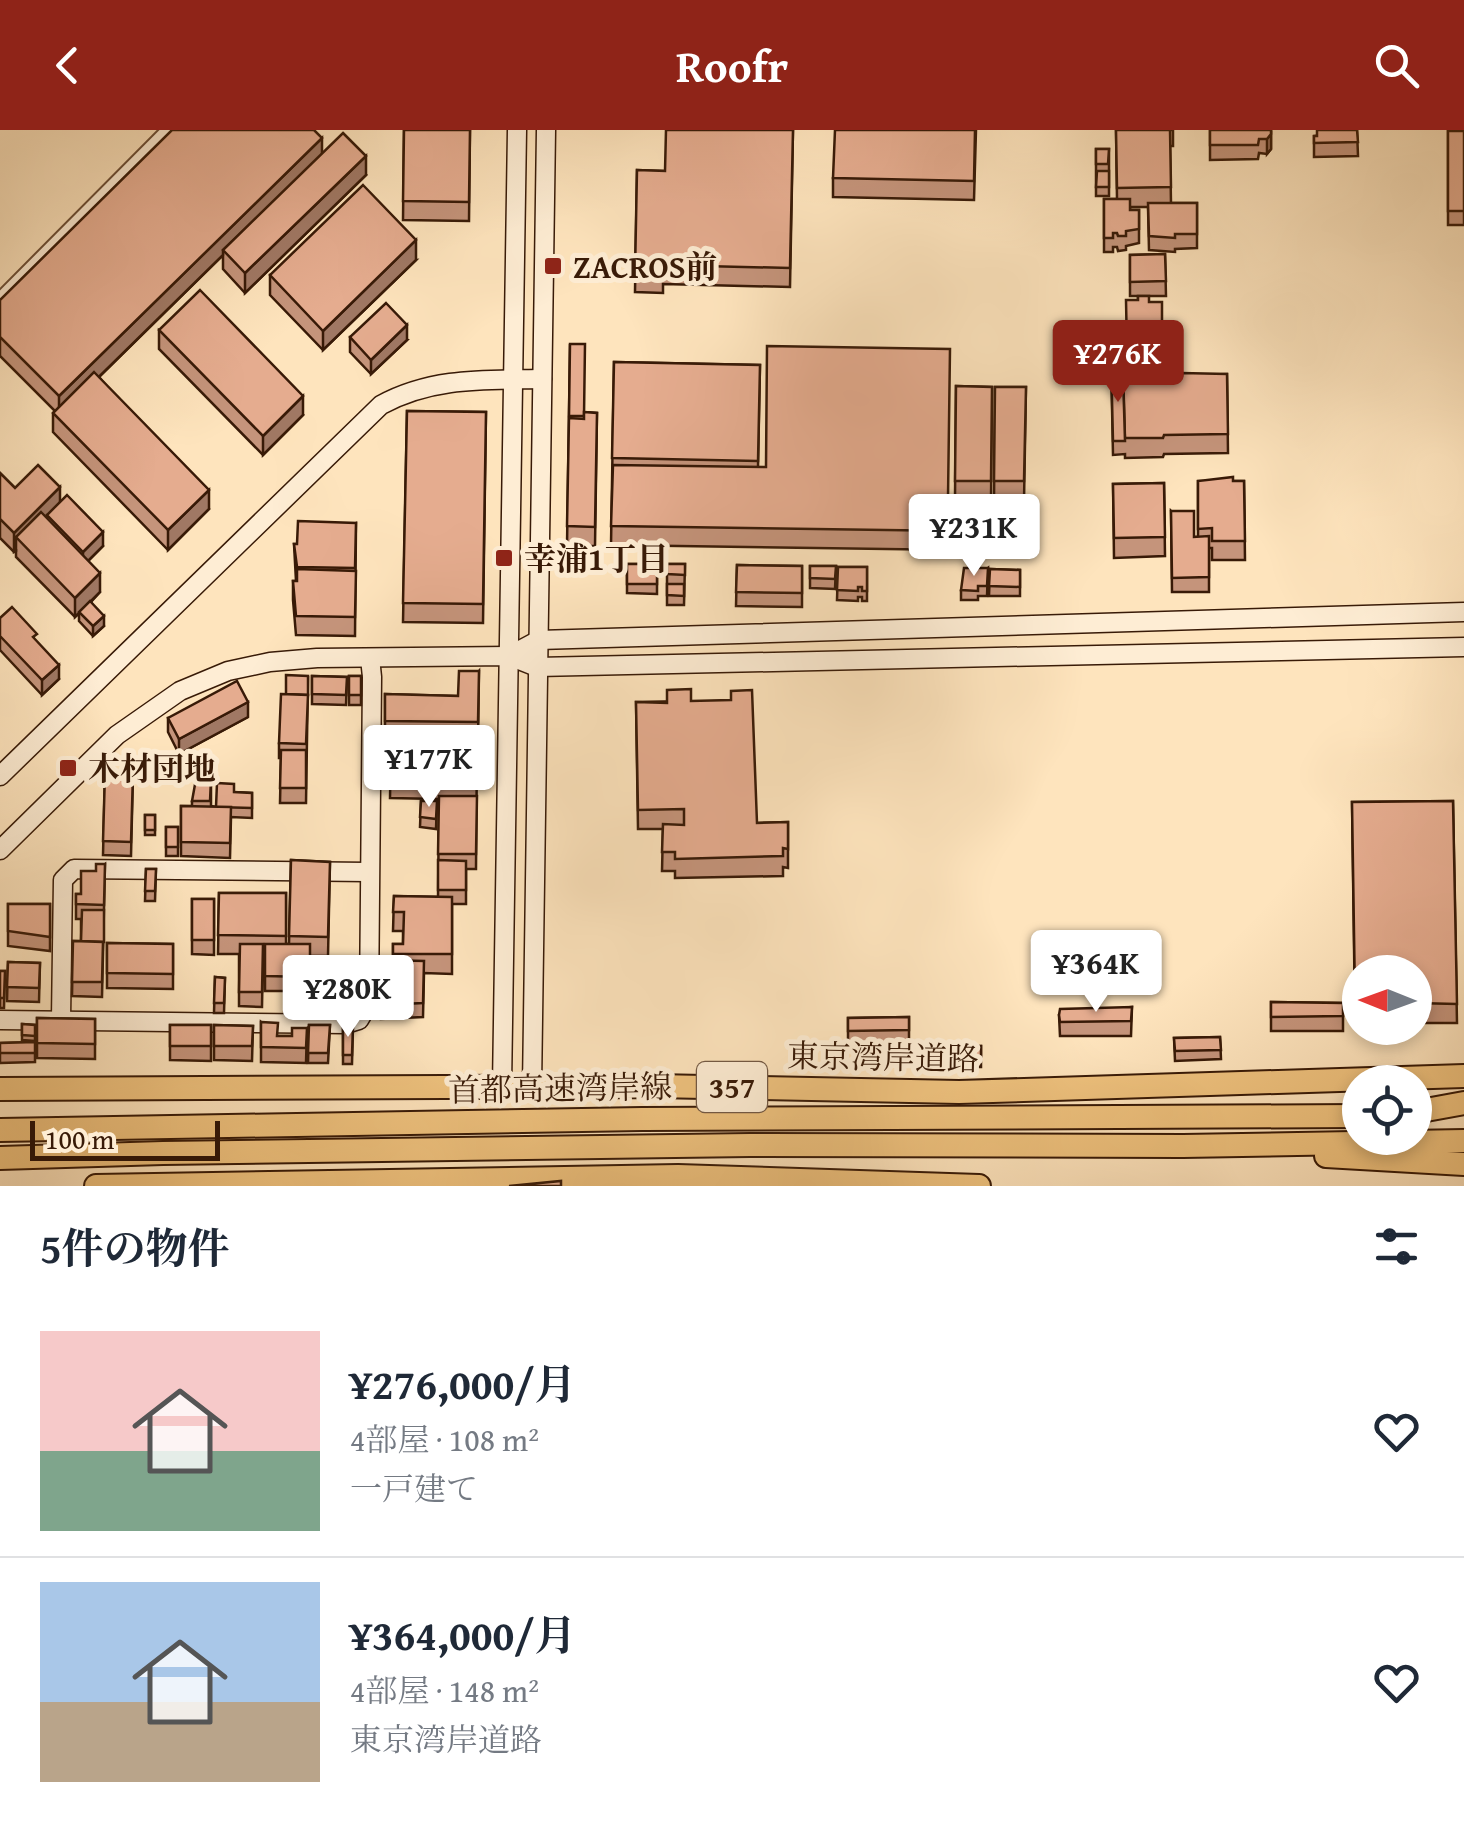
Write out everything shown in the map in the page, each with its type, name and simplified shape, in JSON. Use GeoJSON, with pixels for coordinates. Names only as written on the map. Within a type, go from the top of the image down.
{"type":"FeatureCollection","features":[{"type":"Feature","properties":{"kind":"highway","name":"東京湾岸道路"},"geometry":{"type":"LineString","coordinates":[[0,1089],[532,1086],[959,1092],[1464,1076]]}},
{"type":"Feature","properties":{"kind":"highway"},"geometry":{"type":"LineString","coordinates":[[1432,1110],[1464,1103]]}},
{"type":"Feature","properties":{"kind":"highway"},"geometry":{"type":"LineString","coordinates":[[1432,1114],[1464,1115]]}},
{"type":"Feature","properties":{"kind":"highway","name":"首都高速湾岸線"},"geometry":{"type":"LineString","coordinates":[[0,1130],[662,1119],[1342,1116]]}},
{"type":"Feature","properties":{"kind":"highway"},"geometry":{"type":"LineString","coordinates":[[1183,1146],[1464,1140]]}},
{"type":"Feature","properties":{"kind":"highway","name":"首都高速湾岸線"},"geometry":{"type":"LineString","coordinates":[[0,1158],[163,1152],[750,1145],[1183,1146]]}},
{"type":"Feature","properties":{"kind":"highway"},"geometry":{"type":"LineString","coordinates":[[1183,1146],[1464,1164]]}},
{"type":"Feature","properties":{"kind":"highway"},"geometry":{"type":"LineString","coordinates":[[96,1186],[678,1176],[979,1186]]}},
{"type":"Feature","properties":{"kind":"street"},"geometry":{"type":"LineString","coordinates":[[0,298],[168,130]]}},
{"type":"Feature","properties":{"kind":"street"},"geometry":{"type":"LineString","coordinates":[[502,1086],[516,130]]}},
{"type":"Feature","properties":{"kind":"street"},"geometry":{"type":"LineString","coordinates":[[532,1086],[546,130]]}},
{"type":"Feature","properties":{"kind":"street"},"geometry":{"type":"LineString","coordinates":[[0,776],[382,405],[406,391],[452,380],[542,379]]}},
{"type":"Feature","properties":{"kind":"street"},"geometry":{"type":"LineString","coordinates":[[509,656],[540,640],[1464,612]]}},
{"type":"Feature","properties":{"kind":"street"},"geometry":{"type":"LineString","coordinates":[[0,850],[117,734],[180,691],[228,670],[270,662],[509,656],[537,667],[1464,647]]}},
{"type":"Feature","properties":{"kind":"street"},"geometry":{"type":"LineString","coordinates":[[0,1020],[346,1024],[359,1020],[370,1003],[370,658]]}},
{"type":"Feature","properties":{"kind":"street"},"geometry":{"type":"LineString","coordinates":[[61,1019],[63,880],[74,869],[368,872]]}},
{"type":"Feature","properties":{"kind":"building"},"geometry":{"type":"Polygon","coordinates":[[[172,130],[314,130],[322,138],[59,396],[0,337],[0,300],[172,130]]]}},
{"type":"Feature","properties":{"kind":"building"},"geometry":{"type":"Polygon","coordinates":[[[404,130],[470,130],[469,202],[403,201],[404,130]]]}},
{"type":"Feature","properties":{"kind":"building"},"geometry":{"type":"Polygon","coordinates":[[[666,130],[793,130],[790,268],[663,265],[663,274],[635,273],[637,170],[665,171],[666,130]]]}},
{"type":"Feature","properties":{"kind":"building"},"geometry":{"type":"Polygon","coordinates":[[[835,130],[975,130],[974,181],[833,178],[835,130]]]}},
{"type":"Feature","properties":{"kind":"building"},"geometry":{"type":"Polygon","coordinates":[[[1116,130],[1170,130],[1171,187],[1117,188],[1116,130]]]}},
{"type":"Feature","properties":{"kind":"building"},"geometry":{"type":"Polygon","coordinates":[[[1210,130],[1271,130],[1271,134],[1267,139],[1259,139],[1258,145],[1210,145],[1210,130]]]}},
{"type":"Feature","properties":{"kind":"building"},"geometry":{"type":"Polygon","coordinates":[[[1317,130],[1357,130],[1358,142],[1314,143],[1317,130]]]}},
{"type":"Feature","properties":{"kind":"building"},"geometry":{"type":"Polygon","coordinates":[[[1448,131],[1464,131],[1464,211],[1448,211],[1448,131]]]}},
{"type":"Feature","properties":{"kind":"building"},"geometry":{"type":"Polygon","coordinates":[[[343,133],[366,156],[245,273],[223,250],[343,133]]]}},
{"type":"Feature","properties":{"kind":"building"},"geometry":{"type":"Polygon","coordinates":[[[1096,149],[1109,149],[1108,164],[1096,164],[1096,149]]]}},
{"type":"Feature","properties":{"kind":"building"},"geometry":{"type":"Polygon","coordinates":[[[1097,171],[1109,171],[1109,187],[1096,187],[1097,171]]]}},
{"type":"Feature","properties":{"kind":"building"},"geometry":{"type":"Polygon","coordinates":[[[363,185],[416,240],[323,331],[270,275],[363,185]]]}},
{"type":"Feature","properties":{"kind":"building"},"geometry":{"type":"Polygon","coordinates":[[[1104,199],[1130,199],[1130,210],[1139,210],[1139,229],[1126,231],[1126,236],[1113,233],[1113,238],[1104,238],[1104,199]]]}},
{"type":"Feature","properties":{"kind":"building"},"geometry":{"type":"Polygon","coordinates":[[[1148,203],[1197,203],[1197,234],[1175,234],[1175,238],[1149,236],[1148,203]]]}},
{"type":"Feature","properties":{"kind":"building"},"geometry":{"type":"Polygon","coordinates":[[[1165,254],[1166,281],[1130,282],[1130,255],[1165,254]]]}},
{"type":"Feature","properties":{"kind":"building"},"geometry":{"type":"Polygon","coordinates":[[[200,290],[303,396],[263,436],[159,330],[200,290]]]}},
{"type":"Feature","properties":{"kind":"building"},"geometry":{"type":"Polygon","coordinates":[[[1138,296],[1149,296],[1149,302],[1162,302],[1164,376],[1227,374],[1228,434],[1125,438],[1123,370],[1112,363],[1122,360],[1123,352],[1127,352],[1126,300],[1138,300],[1138,296]]]}},
{"type":"Feature","properties":{"kind":"building"},"geometry":{"type":"Polygon","coordinates":[[[386,303],[407,325],[371,360],[350,337],[386,303]]]}},
{"type":"Feature","properties":{"kind":"building"},"geometry":{"type":"Polygon","coordinates":[[[1126,323],[1126,352],[1122,359],[1115,359],[1115,324],[1126,323]]]}},
{"type":"Feature","properties":{"kind":"building"},"geometry":{"type":"Polygon","coordinates":[[[570,344],[585,344],[584,416],[569,416],[570,344]]]}},
{"type":"Feature","properties":{"kind":"building"},"geometry":{"type":"Polygon","coordinates":[[[767,346],[950,349],[948,498],[957,498],[956,531],[611,526],[613,465],[766,467],[767,346]]]}},
{"type":"Feature","properties":{"kind":"building"},"geometry":{"type":"Polygon","coordinates":[[[1111,358],[1122,359],[1115,359],[1112,368],[1123,375],[1125,441],[1113,441],[1111,358]]]}},
{"type":"Feature","properties":{"kind":"building"},"geometry":{"type":"Polygon","coordinates":[[[614,362],[760,365],[758,461],[612,458],[614,362]]]}},
{"type":"Feature","properties":{"kind":"building"},"geometry":{"type":"Polygon","coordinates":[[[94,372],[209,490],[168,530],[53,413],[94,372]]]}},
{"type":"Feature","properties":{"kind":"building"},"geometry":{"type":"Polygon","coordinates":[[[956,386],[992,387],[991,481],[955,481],[956,386]]]}},
{"type":"Feature","properties":{"kind":"building"},"geometry":{"type":"Polygon","coordinates":[[[995,387],[1026,387],[1024,481],[994,481],[995,387]]]}},
{"type":"Feature","properties":{"kind":"building"},"geometry":{"type":"Polygon","coordinates":[[[407,411],[486,412],[483,604],[403,603],[407,411]]]}},
{"type":"Feature","properties":{"kind":"building"},"geometry":{"type":"Polygon","coordinates":[[[584,412],[597,413],[595,527],[567,526],[569,418],[584,419],[584,412]]]}},
{"type":"Feature","properties":{"kind":"building"},"geometry":{"type":"Polygon","coordinates":[[[38,465],[60,487],[14,533],[0,519],[0,473],[15,488],[38,465]]]}},
{"type":"Feature","properties":{"kind":"building"},"geometry":{"type":"Polygon","coordinates":[[[1233,477],[1233,481],[1244,481],[1245,541],[1212,541],[1212,528],[1198,529],[1198,481],[1233,477]]]}},
{"type":"Feature","properties":{"kind":"building"},"geometry":{"type":"Polygon","coordinates":[[[1164,483],[1165,537],[1114,538],[1113,484],[1164,483]]]}},
{"type":"Feature","properties":{"kind":"building"},"geometry":{"type":"Polygon","coordinates":[[[67,495],[103,532],[83,552],[47,515],[67,495]]]}},
{"type":"Feature","properties":{"kind":"building"},"geometry":{"type":"Polygon","coordinates":[[[963,502],[997,503],[997,536],[957,535],[957,506],[963,506],[963,502]]]}},
{"type":"Feature","properties":{"kind":"building"},"geometry":{"type":"Polygon","coordinates":[[[1171,511],[1194,511],[1194,537],[1209,536],[1209,577],[1172,578],[1171,511]]]}},
{"type":"Feature","properties":{"kind":"building"},"geometry":{"type":"Polygon","coordinates":[[[41,512],[100,573],[75,598],[16,537],[41,512]]]}},
{"type":"Feature","properties":{"kind":"building"},"geometry":{"type":"Polygon","coordinates":[[[298,521],[356,523],[355,568],[297,567],[294,544],[298,521]]]}},
{"type":"Feature","properties":{"kind":"building"},"geometry":{"type":"Polygon","coordinates":[[[627,564],[657,564],[657,584],[627,584],[627,564]]]}},
{"type":"Feature","properties":{"kind":"building"},"geometry":{"type":"Polygon","coordinates":[[[667,564],[685,564],[685,575],[667,574],[667,564]]]}},
{"type":"Feature","properties":{"kind":"building"},"geometry":{"type":"Polygon","coordinates":[[[737,565],[802,566],[802,593],[736,592],[737,565]]]}},
{"type":"Feature","properties":{"kind":"building"},"geometry":{"type":"Polygon","coordinates":[[[810,566],[836,566],[835,579],[810,578],[810,566]]]}},
{"type":"Feature","properties":{"kind":"building"},"geometry":{"type":"Polygon","coordinates":[[[838,567],[867,567],[867,591],[862,591],[862,587],[858,591],[837,590],[838,567]]]}},
{"type":"Feature","properties":{"kind":"building"},"geometry":{"type":"Polygon","coordinates":[[[964,568],[988,568],[987,586],[978,586],[978,591],[961,590],[964,568]]]}},
{"type":"Feature","properties":{"kind":"building"},"geometry":{"type":"Polygon","coordinates":[[[297,569],[356,571],[355,617],[296,616],[293,581],[297,581],[297,569]]]}},
{"type":"Feature","properties":{"kind":"building"},"geometry":{"type":"Polygon","coordinates":[[[990,569],[1020,570],[1020,587],[989,586],[990,569]]]}},
{"type":"Feature","properties":{"kind":"building"},"geometry":{"type":"Polygon","coordinates":[[[667,584],[684,584],[684,596],[667,595],[667,584]]]}},
{"type":"Feature","properties":{"kind":"building"},"geometry":{"type":"Polygon","coordinates":[[[90,601],[104,616],[93,626],[79,612],[90,601]]]}},
{"type":"Feature","properties":{"kind":"building"},"geometry":{"type":"Polygon","coordinates":[[[12,607],[59,665],[42,680],[0,636],[0,618],[12,607]]]}},
{"type":"Feature","properties":{"kind":"building"},"geometry":{"type":"Polygon","coordinates":[[[459,671],[479,671],[478,722],[385,721],[385,694],[458,696],[459,671]]]}},
{"type":"Feature","properties":{"kind":"building"},"geometry":{"type":"Polygon","coordinates":[[[286,675],[308,676],[308,695],[286,694],[286,675]]]}},
{"type":"Feature","properties":{"kind":"building"},"geometry":{"type":"Polygon","coordinates":[[[312,676],[347,677],[346,695],[312,694],[312,676]]]}},
{"type":"Feature","properties":{"kind":"building"},"geometry":{"type":"Polygon","coordinates":[[[349,676],[361,676],[361,695],[349,695],[349,676]]]}},
{"type":"Feature","properties":{"kind":"building"},"geometry":{"type":"Polygon","coordinates":[[[237,681],[248,702],[179,739],[168,718],[237,681]]]}},
{"type":"Feature","properties":{"kind":"building"},"geometry":{"type":"Polygon","coordinates":[[[691,689],[691,701],[731,700],[731,691],[752,690],[757,823],[788,822],[788,849],[783,848],[783,856],[675,859],[675,852],[662,852],[663,824],[684,825],[684,809],[638,810],[636,702],[667,703],[667,690],[691,689]]]}},
{"type":"Feature","properties":{"kind":"building"},"geometry":{"type":"Polygon","coordinates":[[[281,694],[308,695],[306,744],[279,743],[281,694]]]}},
{"type":"Feature","properties":{"kind":"building"},"geometry":{"type":"Polygon","coordinates":[[[391,744],[477,746],[476,780],[390,779],[391,744]]]}},
{"type":"Feature","properties":{"kind":"building"},"geometry":{"type":"Polygon","coordinates":[[[281,750],[306,750],[306,788],[280,788],[281,750]]]}},
{"type":"Feature","properties":{"kind":"building"},"geometry":{"type":"Polygon","coordinates":[[[105,773],[133,773],[131,842],[103,841],[105,773]]]}},
{"type":"Feature","properties":{"kind":"building"},"geometry":{"type":"Polygon","coordinates":[[[196,779],[211,779],[210,801],[192,801],[196,779]]]}},
{"type":"Feature","properties":{"kind":"building"},"geometry":{"type":"Polygon","coordinates":[[[217,783],[234,784],[234,792],[252,793],[252,808],[216,807],[217,783]]]}},
{"type":"Feature","properties":{"kind":"building"},"geometry":{"type":"Polygon","coordinates":[[[439,796],[477,796],[476,854],[438,854],[439,796]]]}},
{"type":"Feature","properties":{"kind":"building"},"geometry":{"type":"Polygon","coordinates":[[[421,801],[437,801],[436,819],[420,817],[421,801]]]}},
{"type":"Feature","properties":{"kind":"building"},"geometry":{"type":"Polygon","coordinates":[[[1453,801],[1457,1004],[1432,1003],[1432,955],[1354,955],[1352,802],[1453,801]]]}},
{"type":"Feature","properties":{"kind":"building"},"geometry":{"type":"Polygon","coordinates":[[[181,806],[231,807],[230,843],[181,842],[181,806]]]}},
{"type":"Feature","properties":{"kind":"building"},"geometry":{"type":"Polygon","coordinates":[[[145,815],[155,815],[155,830],[145,830],[145,815]]]}},
{"type":"Feature","properties":{"kind":"building"},"geometry":{"type":"Polygon","coordinates":[[[166,827],[178,827],[178,847],[166,847],[166,827]]]}},
{"type":"Feature","properties":{"kind":"building"},"geometry":{"type":"Polygon","coordinates":[[[291,860],[330,862],[328,937],[289,936],[291,860]]]}},
{"type":"Feature","properties":{"kind":"building"},"geometry":{"type":"Polygon","coordinates":[[[438,860],[466,861],[466,890],[438,890],[438,860]]]}},
{"type":"Feature","properties":{"kind":"building"},"geometry":{"type":"Polygon","coordinates":[[[96,864],[105,864],[104,905],[76,904],[76,894],[81,894],[81,871],[96,871],[96,864]]]}},
{"type":"Feature","properties":{"kind":"building"},"geometry":{"type":"Polygon","coordinates":[[[146,869],[156,869],[155,891],[145,891],[146,869]]]}},
{"type":"Feature","properties":{"kind":"building"},"geometry":{"type":"Polygon","coordinates":[[[219,893],[286,893],[286,936],[218,935],[219,893]]]}},
{"type":"Feature","properties":{"kind":"building"},"geometry":{"type":"Polygon","coordinates":[[[394,896],[452,897],[452,954],[393,954],[393,944],[403,944],[404,912],[393,912],[394,896]]]}},
{"type":"Feature","properties":{"kind":"building"},"geometry":{"type":"Polygon","coordinates":[[[192,899],[214,899],[214,940],[192,940],[192,899]]]}},
{"type":"Feature","properties":{"kind":"building"},"geometry":{"type":"Polygon","coordinates":[[[8,904],[50,904],[50,937],[8,931],[8,904]]]}},
{"type":"Feature","properties":{"kind":"building"},"geometry":{"type":"Polygon","coordinates":[[[82,910],[104,910],[104,942],[81,941],[82,910]]]}},
{"type":"Feature","properties":{"kind":"building"},"geometry":{"type":"Polygon","coordinates":[[[73,941],[103,942],[102,982],[72,982],[73,941]]]}},
{"type":"Feature","properties":{"kind":"building"},"geometry":{"type":"Polygon","coordinates":[[[107,943],[173,944],[173,974],[107,973],[107,943]]]}},
{"type":"Feature","properties":{"kind":"building"},"geometry":{"type":"Polygon","coordinates":[[[240,944],[263,944],[262,992],[239,992],[240,944]]]}},
{"type":"Feature","properties":{"kind":"building"},"geometry":{"type":"Polygon","coordinates":[[[265,944],[310,944],[310,977],[265,976],[265,944]]]}},
{"type":"Feature","properties":{"kind":"building"},"geometry":{"type":"Polygon","coordinates":[[[382,960],[424,961],[423,1003],[381,1005],[382,960]]]}},
{"type":"Feature","properties":{"kind":"building"},"geometry":{"type":"Polygon","coordinates":[[[8,962],[40,963],[39,988],[7,987],[8,962]]]}},
{"type":"Feature","properties":{"kind":"building"},"geometry":{"type":"Polygon","coordinates":[[[0,971],[5,971],[4,998],[0,998],[0,971]]]}},
{"type":"Feature","properties":{"kind":"building"},"geometry":{"type":"Polygon","coordinates":[[[215,977],[225,978],[224,1003],[214,1003],[215,977]]]}},
{"type":"Feature","properties":{"kind":"building"},"geometry":{"type":"Polygon","coordinates":[[[1271,1002],[1342,1003],[1342,1016],[1271,1017],[1271,1002]]]}},
{"type":"Feature","properties":{"kind":"building"},"geometry":{"type":"Polygon","coordinates":[[[1132,1007],[1131,1021],[1060,1022],[1060,1009],[1132,1007]]]}},
{"type":"Feature","properties":{"kind":"building"},"geometry":{"type":"Polygon","coordinates":[[[909,1017],[909,1030],[848,1031],[848,1018],[909,1017]]]}},
{"type":"Feature","properties":{"kind":"building"},"geometry":{"type":"Polygon","coordinates":[[[37,1018],[95,1019],[95,1044],[37,1043],[37,1018]]]}},
{"type":"Feature","properties":{"kind":"building"},"geometry":{"type":"Polygon","coordinates":[[[261,1022],[278,1023],[277,1036],[292,1036],[292,1028],[307,1028],[306,1048],[261,1047],[261,1022]]]}},
{"type":"Feature","properties":{"kind":"building"},"geometry":{"type":"Polygon","coordinates":[[[22,1024],[35,1025],[35,1036],[22,1035],[22,1024]]]}},
{"type":"Feature","properties":{"kind":"building"},"geometry":{"type":"Polygon","coordinates":[[[170,1025],[211,1025],[211,1046],[170,1046],[170,1025]]]}},
{"type":"Feature","properties":{"kind":"building"},"geometry":{"type":"Polygon","coordinates":[[[214,1025],[253,1026],[252,1046],[214,1046],[214,1025]]]}},
{"type":"Feature","properties":{"kind":"building"},"geometry":{"type":"Polygon","coordinates":[[[309,1025],[330,1025],[328,1053],[308,1053],[309,1025]]]}},
{"type":"Feature","properties":{"kind":"building"},"geometry":{"type":"Polygon","coordinates":[[[343,1025],[353,1025],[352,1055],[343,1055],[343,1025]]]}},
{"type":"Feature","properties":{"kind":"building"},"geometry":{"type":"Polygon","coordinates":[[[1220,1037],[1221,1050],[1175,1051],[1174,1038],[1220,1037]]]}},
{"type":"Feature","properties":{"kind":"building"},"geometry":{"type":"Polygon","coordinates":[[[35,1042],[35,1053],[0,1053],[0,1043],[35,1042]]]}},
{"type":"Feature","properties":{"kind":"building"},"geometry":{"type":"Polygon","coordinates":[[[981,1046],[981,1058],[946,1058],[946,1047],[981,1046]]]}},
{"type":"Feature","properties":{"kind":"building"},"geometry":{"type":"Polygon","coordinates":[[[561,1181],[561,1186],[509,1186],[561,1181]]]}},
{"type":"Feature","properties":{"kind":"place","name":"ZACROS前"},"geometry":{"type":"Point","coordinates":[553,266]}},
{"type":"Feature","properties":{"kind":"place","name":"幸浦1丁目"},"geometry":{"type":"Point","coordinates":[504,558]}},
{"type":"Feature","properties":{"kind":"place","name":"木材団地"},"geometry":{"type":"Point","coordinates":[68,768]}}]}
